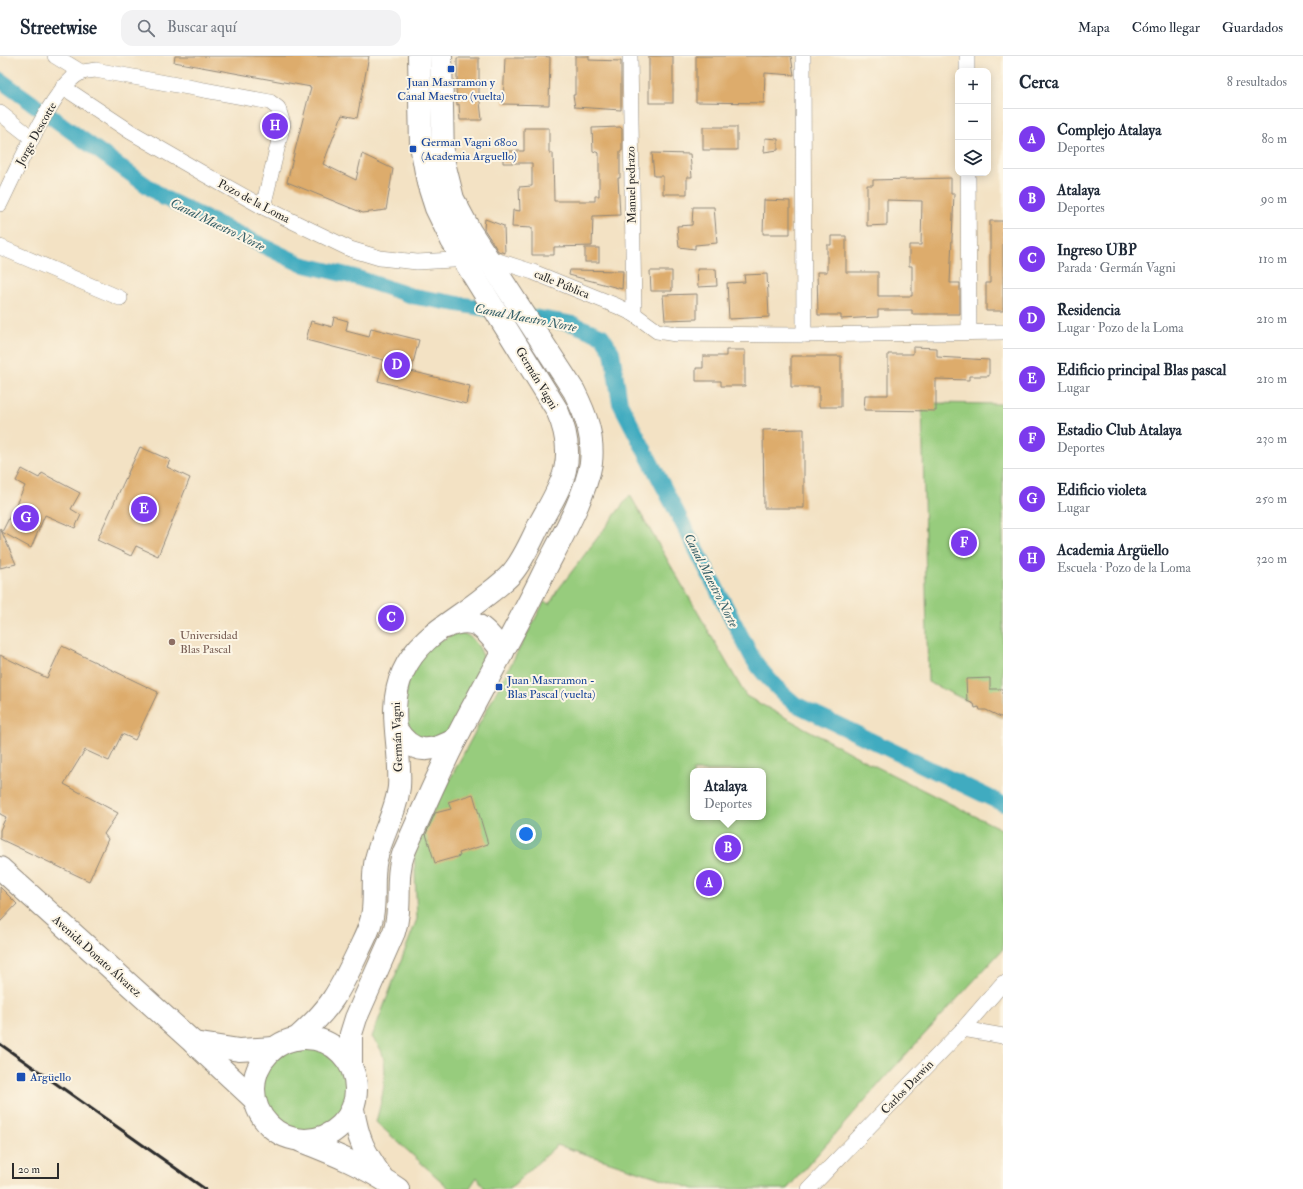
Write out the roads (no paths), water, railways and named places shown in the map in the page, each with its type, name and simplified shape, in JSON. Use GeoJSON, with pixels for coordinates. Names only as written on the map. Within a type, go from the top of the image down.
{"type":"FeatureCollection","features":[{"type":"Feature","properties":{"kind":"main road"},"geometry":{"type":"LineString","coordinates":[[419,56],[421,145],[428,183],[436,208],[463,260]]}},
{"type":"Feature","properties":{"kind":"main road"},"geometry":{"type":"LineString","coordinates":[[441,56],[443,158],[445,172],[458,210],[488,258]]}},
{"type":"Feature","properties":{"kind":"main road","name":"Germán Vagni"},"geometry":{"type":"LineString","coordinates":[[351,1065],[351,1034],[356,1018],[399,918],[399,865],[426,802],[456,739],[564,530],[583,489],[591,462],[590,431],[585,414],[574,391],[488,258]]}},
{"type":"Feature","properties":{"kind":"main road","name":"Germán Vagni"},"geometry":{"type":"LineString","coordinates":[[296,1038],[318,1018],[333,999],[370,926],[373,910],[375,861],[395,809],[398,794],[399,764],[397,730],[394,711],[396,690],[410,657],[426,639],[483,598],[511,573],[520,561],[556,491],[565,470],[566,439],[562,423],[549,395],[463,260]]}},
{"type":"Feature","properties":{"kind":"main road"},"geometry":{"type":"LineString","coordinates":[[439,630],[455,623],[467,621],[476,623],[487,633],[502,652]]}},
{"type":"Feature","properties":{"kind":"main road"},"geometry":{"type":"LineString","coordinates":[[397,730],[406,742],[419,749],[434,749],[456,739]]}},
{"type":"Feature","properties":{"kind":"main road","name":"Avenida Donato Álvarez"},"geometry":{"type":"LineString","coordinates":[[0,868],[254,1099]]}},
{"type":"Feature","properties":{"kind":"main road"},"geometry":{"type":"LineString","coordinates":[[194,1043],[239,1050],[274,1048],[296,1038],[312,1038],[327,1043],[339,1051],[351,1065],[355,1076],[356,1087],[352,1109],[343,1124],[330,1134],[319,1139],[300,1140]]}},
{"type":"Feature","properties":{"kind":"main road"},"geometry":{"type":"LineString","coordinates":[[274,1048],[263,1060],[256,1074],[254,1099],[257,1108],[267,1124],[282,1135],[300,1140],[351,1161],[390,1183]]}},
{"type":"Feature","properties":{"kind":"main road"},"geometry":{"type":"LineString","coordinates":[[352,1109],[357,1135],[366,1155],[390,1183]]}},
{"type":"Feature","properties":{"kind":"street"},"geometry":{"type":"LineString","coordinates":[[55,56],[80,72],[95,70],[116,73],[270,102],[278,108],[283,124],[263,207]]}},
{"type":"Feature","properties":{"kind":"street","name":"Manuel pedrazo"},"geometry":{"type":"LineString","coordinates":[[630,56],[634,314]]}},
{"type":"Feature","properties":{"kind":"street"},"geometry":{"type":"LineString","coordinates":[[803,56],[804,335]]}},
{"type":"Feature","properties":{"kind":"street"},"geometry":{"type":"LineString","coordinates":[[967,56],[967,68]]}},
{"type":"Feature","properties":{"kind":"street","name":"Jorge Descotte"},"geometry":{"type":"LineString","coordinates":[[0,204],[32,138],[60,92],[80,72]]}},
{"type":"Feature","properties":{"kind":"street","name":"Pozo de la Loma"},"geometry":{"type":"LineString","coordinates":[[60,92],[263,207],[333,242],[380,258],[416,262],[488,258]]}},
{"type":"Feature","properties":{"kind":"street"},"geometry":{"type":"LineString","coordinates":[[0,114],[32,138]]}},
{"type":"Feature","properties":{"kind":"street"},"geometry":{"type":"LineString","coordinates":[[968,176],[968,332]]}},
{"type":"Feature","properties":{"kind":"street"},"geometry":{"type":"LineString","coordinates":[[0,247],[120,298]]}},
{"type":"Feature","properties":{"kind":"street","name":"calle Pública"},"geometry":{"type":"LineString","coordinates":[[488,258],[532,272],[634,314],[657,331],[676,334],[804,335],[1003,332]]}},
{"type":"Feature","properties":{"kind":"street","name":"Carlos Darwin"},"geometry":{"type":"LineString","coordinates":[[809,1189],[963,1029],[1003,983]]}},
{"type":"Feature","properties":{"kind":"street"},"geometry":{"type":"LineString","coordinates":[[963,1029],[1003,1036]]}},
{"type":"Feature","properties":{"kind":"waterway","name":"Canal Maestro Norte"},"geometry":{"type":"LineString","coordinates":[[0,80],[164,198],[301,264],[355,277],[412,296],[573,324],[602,336],[612,352],[620,403],[753,659],[767,677],[795,704],[1003,804]]}},
{"type":"Feature","properties":{"kind":"railway"},"geometry":{"type":"LineString","coordinates":[[0,1044],[205,1189]]}},
{"type":"Feature","properties":{"kind":"place","name":"Juan Masrramon y Canal Maestro (vuelta)"},"geometry":{"type":"Point","coordinates":[451,69]}},
{"type":"Feature","properties":{"kind":"place","name":"Academia Argüello"},"geometry":{"type":"Point","coordinates":[275,126]}},
{"type":"Feature","properties":{"kind":"place","name":"German Vagni 6800 (Academia Arguello)"},"geometry":{"type":"Point","coordinates":[413,149]}},
{"type":"Feature","properties":{"kind":"place","name":"Residencia"},"geometry":{"type":"Point","coordinates":[397,365]}},
{"type":"Feature","properties":{"kind":"place","name":"Edificio principal Blas pascal"},"geometry":{"type":"Point","coordinates":[144,509]}},
{"type":"Feature","properties":{"kind":"place","name":"Edificio violeta"},"geometry":{"type":"Point","coordinates":[26,518]}},
{"type":"Feature","properties":{"kind":"place","name":"Estadio Club Atalaya"},"geometry":{"type":"Point","coordinates":[964,543]}},
{"type":"Feature","properties":{"kind":"place","name":"Ingreso UBP"},"geometry":{"type":"Point","coordinates":[391,618]}},
{"type":"Feature","properties":{"kind":"place","name":"Universidad Blas Pascal"},"geometry":{"type":"Point","coordinates":[172,642]}},
{"type":"Feature","properties":{"kind":"place","name":"Juan Masrramon - Blas Pascal (vuelta)"},"geometry":{"type":"Point","coordinates":[499,687]}},
{"type":"Feature","properties":{"kind":"place","name":"Atalaya"},"geometry":{"type":"Point","coordinates":[728,848]}},
{"type":"Feature","properties":{"kind":"place","name":"Complejo Atalaya"},"geometry":{"type":"Point","coordinates":[709,883]}},
{"type":"Feature","properties":{"kind":"place","name":"Argüello"},"geometry":{"type":"Point","coordinates":[21,1077]}}]}
